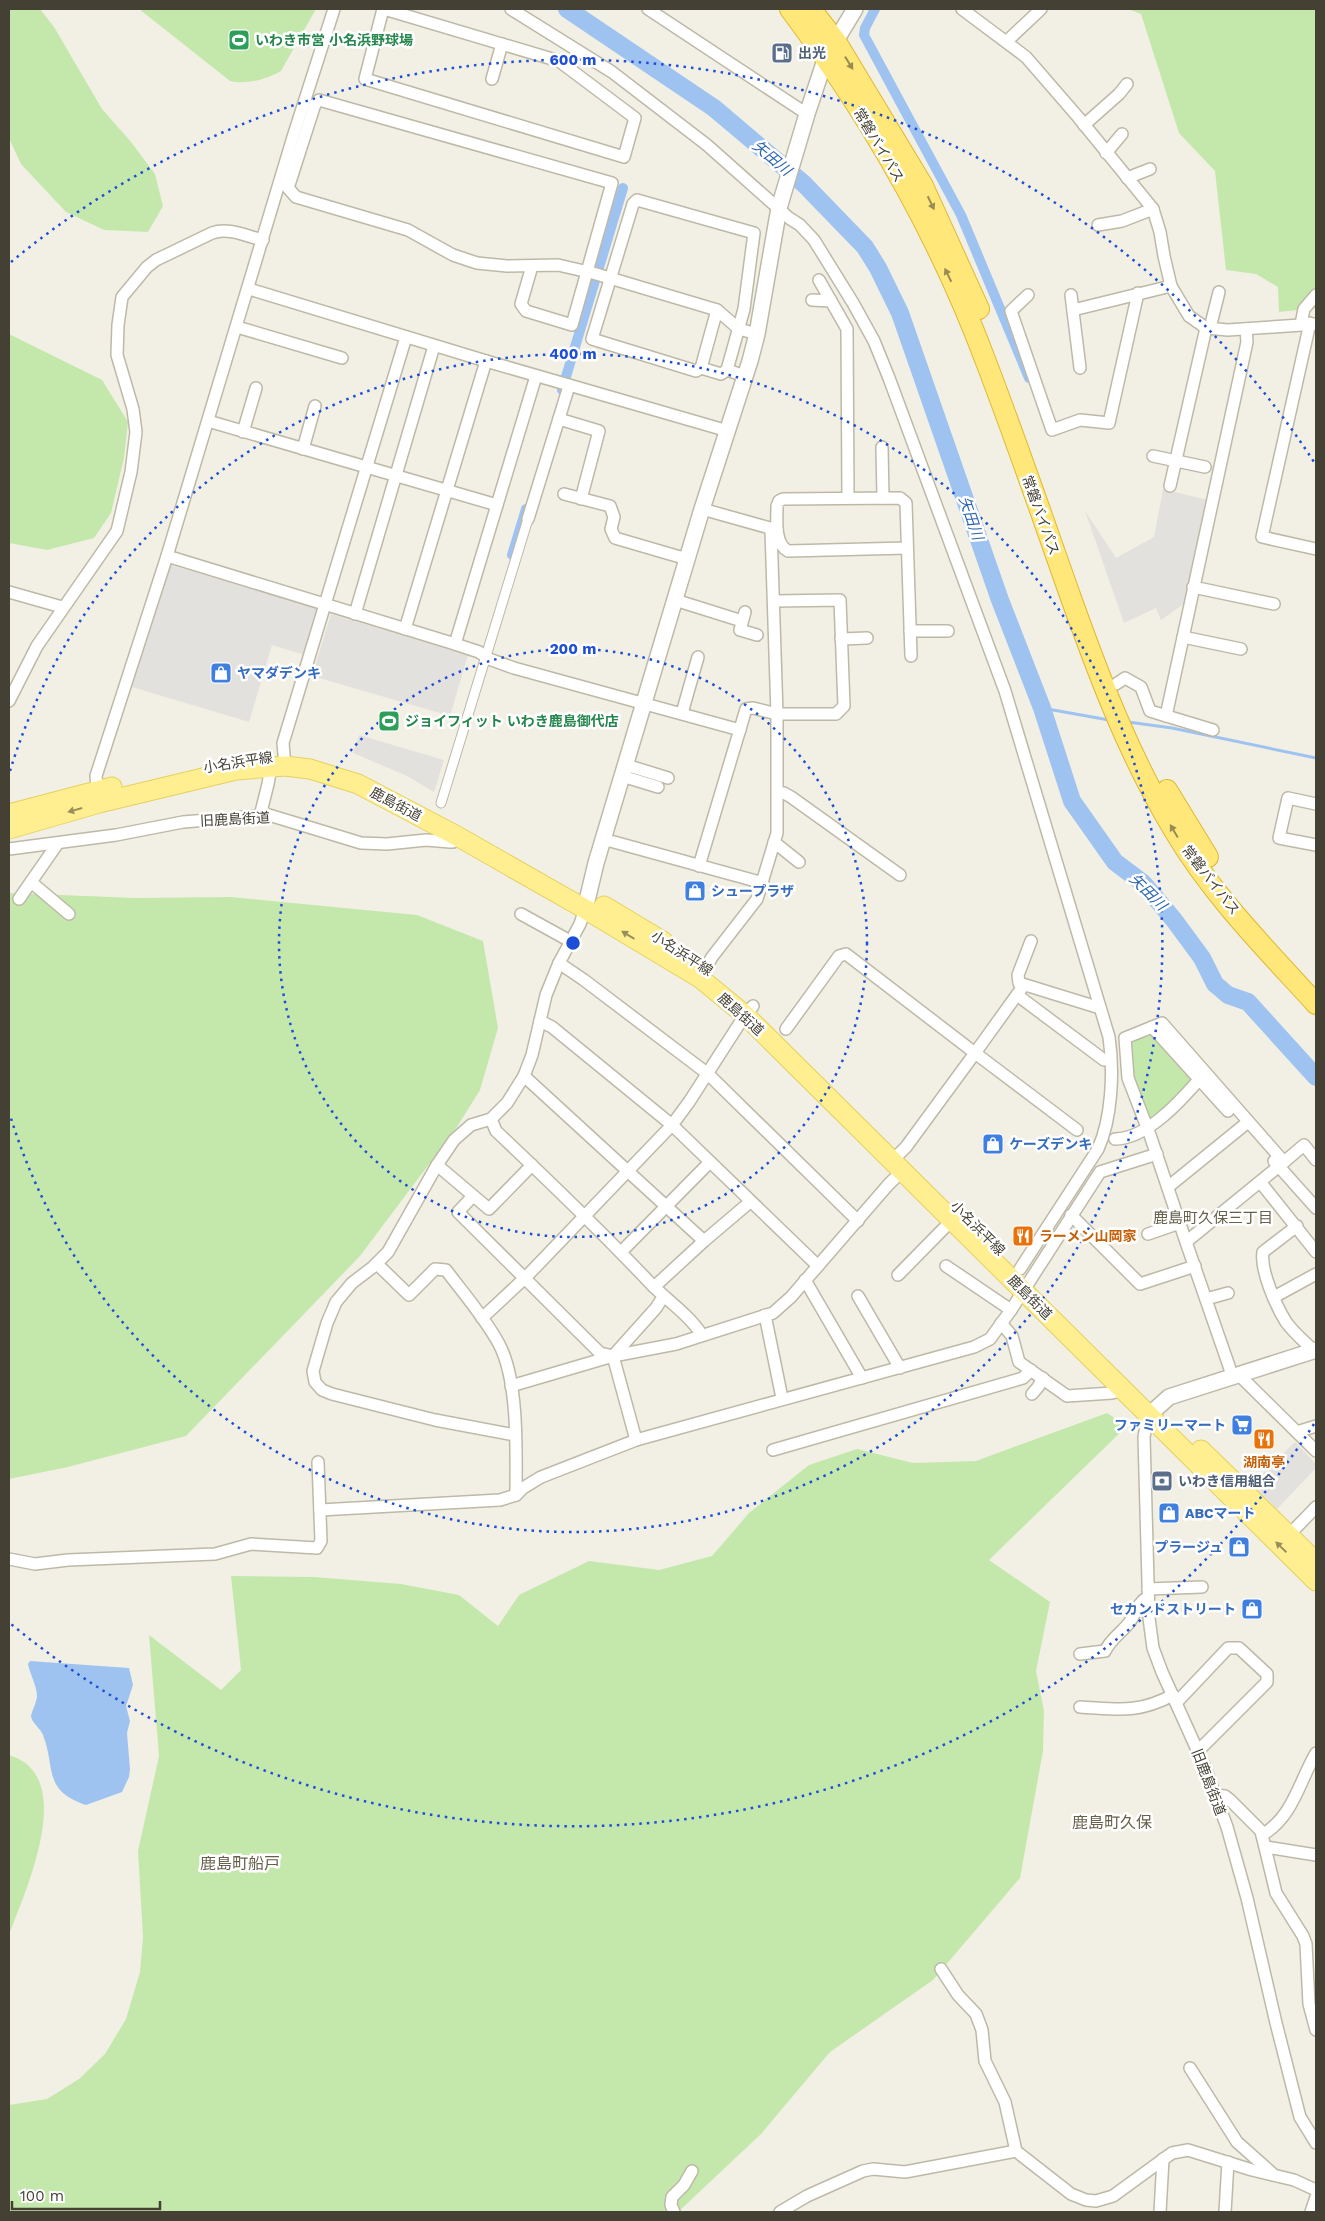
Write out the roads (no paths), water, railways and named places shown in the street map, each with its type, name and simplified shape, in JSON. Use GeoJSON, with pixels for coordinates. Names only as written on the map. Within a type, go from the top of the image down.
{"type":"FeatureCollection","features":[{"type":"Feature","properties":{"kind":"highway","name":"常磐バイパス"},"geometry":{"type":"LineString","coordinates":[[790,9],[830,49]]}},
{"type":"Feature","properties":{"kind":"highway","name":"常磐バイパス"},"geometry":{"type":"LineString","coordinates":[[811,9],[830,49],[923,186],[973,295],[997,354],[1115,694],[1136,746],[1176,834],[1213,888],[1316,1004]]}},
{"type":"Feature","properties":{"kind":"highway","name":"常磐バイパス"},"geometry":{"type":"LineString","coordinates":[[1136,746],[1224,880],[1316,984]]}},
{"type":"Feature","properties":{"kind":"main road","name":"小名浜平線"},"geometry":{"type":"LineString","coordinates":[[9,814],[98,797],[254,757],[280,763],[327,761],[358,772],[397,791],[586,903],[633,922],[703,973],[749,1011],[899,1161],[1025,1280],[1152,1412],[1290,1534],[1316,1562]]}},
{"type":"Feature","properties":{"kind":"main road","name":"鹿島街道"},"geometry":{"type":"LineString","coordinates":[[280,763],[310,769],[358,784],[586,903]]}},
{"type":"Feature","properties":{"kind":"main road"},"geometry":{"type":"LineString","coordinates":[[9,829],[98,797]]}},
{"type":"Feature","properties":{"kind":"main road","name":"鹿島街道"},"geometry":{"type":"LineString","coordinates":[[899,1161],[953,1220],[1025,1280],[1124,1390],[1152,1412],[1316,1581]]}},
{"type":"Feature","properties":{"kind":"street"},"geometry":{"type":"LineString","coordinates":[[98,797],[96,776],[167,556],[334,9]]}},
{"type":"Feature","properties":{"kind":"street"},"geometry":{"type":"LineString","coordinates":[[386,9],[559,61],[635,118],[624,157],[365,79],[386,9]]}},
{"type":"Feature","properties":{"kind":"street"},"geometry":{"type":"LineString","coordinates":[[320,1510],[500,1500],[516,1495],[523,1488],[541,1477],[636,1440],[782,1398],[974,1347],[990,1338],[1011,1310],[1025,1280],[1098,1149],[1103,1138],[1112,1069],[1109,1037],[1005,691],[882,361],[853,303],[814,240],[804,229],[789,218],[780,204],[612,72],[510,9]]}},
{"type":"Feature","properties":{"kind":"street"},"geometry":{"type":"LineString","coordinates":[[648,9],[807,114]]}},
{"type":"Feature","properties":{"kind":"street"},"geometry":{"type":"LineString","coordinates":[[515,1435],[435,1420],[332,1394],[322,1390],[315,1382],[313,1371],[327,1323],[336,1302],[352,1283],[377,1264],[388,1252],[437,1165],[454,1140],[471,1125],[491,1119],[507,1103],[524,1076],[532,1055],[546,995],[570,941],[580,924],[702,509],[745,376],[757,334],[780,204],[807,114],[830,49],[855,9]]}},
{"type":"Feature","properties":{"kind":"street"},"geometry":{"type":"LineString","coordinates":[[962,9],[1026,57],[1153,209],[1172,286],[1189,316],[1208,328],[1228,330],[1309,323]]}},
{"type":"Feature","properties":{"kind":"street"},"geometry":{"type":"LineString","coordinates":[[1007,41],[1041,9]]}},
{"type":"Feature","properties":{"kind":"street"},"geometry":{"type":"LineString","coordinates":[[492,79],[502,44]]}},
{"type":"Feature","properties":{"kind":"street"},"geometry":{"type":"LineString","coordinates":[[1084,125],[1100,109],[1110,103],[1127,84]]}},
{"type":"Feature","properties":{"kind":"street"},"geometry":{"type":"LineString","coordinates":[[717,310],[701,368],[696,371],[592,339],[598,275],[612,182],[319,100],[314,104],[288,188],[296,197],[408,230],[453,255],[477,263],[499,266],[558,265],[598,275],[717,310],[738,329],[757,334]]}},
{"type":"Feature","properties":{"kind":"street"},"geometry":{"type":"LineString","coordinates":[[1106,153],[1122,134]]}},
{"type":"Feature","properties":{"kind":"street"},"geometry":{"type":"LineString","coordinates":[[1127,178],[1150,169]]}},
{"type":"Feature","properties":{"kind":"street"},"geometry":{"type":"LineString","coordinates":[[532,266],[521,304],[526,312],[572,325],[633,204],[637,200],[754,233],[744,309],[727,370],[720,374],[701,368]]}},
{"type":"Feature","properties":{"kind":"street"},"geometry":{"type":"LineString","coordinates":[[1098,225],[1122,220],[1153,209]]}},
{"type":"Feature","properties":{"kind":"street"},"geometry":{"type":"LineString","coordinates":[[9,701],[37,646],[62,607],[117,531],[135,452],[135,422],[128,389],[120,366],[117,345],[122,297],[147,267],[156,260],[217,231],[228,230],[263,240]]}},
{"type":"Feature","properties":{"kind":"street"},"geometry":{"type":"LineString","coordinates":[[819,280],[847,329],[848,497]]}},
{"type":"Feature","properties":{"kind":"street"},"geometry":{"type":"LineString","coordinates":[[1073,310],[1172,286]]}},
{"type":"Feature","properties":{"kind":"street"},"geometry":{"type":"LineString","coordinates":[[249,289],[406,338],[728,431]]}},
{"type":"Feature","properties":{"kind":"street"},"geometry":{"type":"LineString","coordinates":[[1170,486],[1208,328],[1219,292]]}},
{"type":"Feature","properties":{"kind":"street"},"geometry":{"type":"LineString","coordinates":[[1028,295],[1011,310],[1052,430],[1080,420],[1109,423],[1138,293]]}},
{"type":"Feature","properties":{"kind":"street"},"geometry":{"type":"LineString","coordinates":[[1316,295],[1304,309],[1309,323],[1262,537],[1316,546]]}},
{"type":"Feature","properties":{"kind":"street"},"geometry":{"type":"LineString","coordinates":[[1071,296],[1080,368]]}},
{"type":"Feature","properties":{"kind":"street"},"geometry":{"type":"LineString","coordinates":[[812,300],[830,301]]}},
{"type":"Feature","properties":{"kind":"street"},"geometry":{"type":"LineString","coordinates":[[237,327],[342,358]]}},
{"type":"Feature","properties":{"kind":"street"},"geometry":{"type":"LineString","coordinates":[[1166,716],[1247,342],[1246,329]]}},
{"type":"Feature","properties":{"kind":"street"},"geometry":{"type":"LineString","coordinates":[[260,816],[280,763],[283,742],[406,338]]}},
{"type":"Feature","properties":{"kind":"street"},"geometry":{"type":"LineString","coordinates":[[355,614],[434,346]]}},
{"type":"Feature","properties":{"kind":"street"},"geometry":{"type":"LineString","coordinates":[[405,629],[486,361]]}},
{"type":"Feature","properties":{"kind":"street"},"geometry":{"type":"LineString","coordinates":[[727,370],[745,376]]}},
{"type":"Feature","properties":{"kind":"street"},"geometry":{"type":"LineString","coordinates":[[455,644],[536,376]]}},
{"type":"Feature","properties":{"kind":"street"},"geometry":{"type":"LineString","coordinates":[[440,803],[560,419],[564,384]]}},
{"type":"Feature","properties":{"kind":"street"},"geometry":{"type":"LineString","coordinates":[[243,432],[256,388]]}},
{"type":"Feature","properties":{"kind":"street"},"geometry":{"type":"LineString","coordinates":[[302,448],[315,406]]}},
{"type":"Feature","properties":{"kind":"street"},"geometry":{"type":"LineString","coordinates":[[560,419],[599,431],[581,499]]}},
{"type":"Feature","properties":{"kind":"street"},"geometry":{"type":"LineString","coordinates":[[208,421],[497,505]]}},
{"type":"Feature","properties":{"kind":"street"},"geometry":{"type":"LineString","coordinates":[[882,447],[883,498]]}},
{"type":"Feature","properties":{"kind":"street"},"geometry":{"type":"LineString","coordinates":[[1152,456],[1205,467]]}},
{"type":"Feature","properties":{"kind":"street"},"geometry":{"type":"LineString","coordinates":[[564,494],[610,506],[614,517],[611,529],[615,538],[687,559]]}},
{"type":"Feature","properties":{"kind":"street"},"geometry":{"type":"LineString","coordinates":[[703,973],[756,899],[763,883],[777,833],[774,530],[777,506],[781,500],[848,497],[900,498],[906,503],[911,656]]}},
{"type":"Feature","properties":{"kind":"street"},"geometry":{"type":"LineString","coordinates":[[702,509],[774,530]]}},
{"type":"Feature","properties":{"kind":"street"},"geometry":{"type":"LineString","coordinates":[[774,530],[780,544],[788,551],[907,548]]}},
{"type":"Feature","properties":{"kind":"street"},"geometry":{"type":"LineString","coordinates":[[167,556],[455,644],[479,652],[486,657],[514,668],[740,730]]}},
{"type":"Feature","properties":{"kind":"street"},"geometry":{"type":"LineString","coordinates":[[1193,587],[1274,604]]}},
{"type":"Feature","properties":{"kind":"street"},"geometry":{"type":"LineString","coordinates":[[9,592],[62,607]]}},
{"type":"Feature","properties":{"kind":"street"},"geometry":{"type":"LineString","coordinates":[[675,600],[744,616],[740,630],[757,636]]}},
{"type":"Feature","properties":{"kind":"street"},"geometry":{"type":"LineString","coordinates":[[699,866],[746,709],[753,708],[777,714],[836,714],[844,706],[840,600],[774,601]]}},
{"type":"Feature","properties":{"kind":"street"},"geometry":{"type":"LineString","coordinates":[[910,631],[948,631]]}},
{"type":"Feature","properties":{"kind":"street"},"geometry":{"type":"LineString","coordinates":[[1183,637],[1241,649]]}},
{"type":"Feature","properties":{"kind":"street"},"geometry":{"type":"LineString","coordinates":[[841,639],[867,638]]}},
{"type":"Feature","properties":{"kind":"street"},"geometry":{"type":"LineString","coordinates":[[682,713],[698,657]]}},
{"type":"Feature","properties":{"kind":"street"},"geometry":{"type":"LineString","coordinates":[[1115,694],[1125,678],[1141,687],[1150,711],[1213,730]]}},
{"type":"Feature","properties":{"kind":"street"},"geometry":{"type":"LineString","coordinates":[[624,771],[668,778]]}},
{"type":"Feature","properties":{"kind":"street"},"geometry":{"type":"LineString","coordinates":[[624,771],[658,787]]}},
{"type":"Feature","properties":{"kind":"street"},"geometry":{"type":"LineString","coordinates":[[778,793],[791,797],[900,876]]}},
{"type":"Feature","properties":{"kind":"street"},"geometry":{"type":"LineString","coordinates":[[1316,804],[1288,798],[1279,838],[1316,845]]}},
{"type":"Feature","properties":{"kind":"street","name":"旧鹿島街道"},"geometry":{"type":"LineString","coordinates":[[9,849],[116,835],[183,822],[260,816],[272,816],[361,843],[387,844],[426,840],[453,842],[457,836]]}},
{"type":"Feature","properties":{"kind":"street"},"geometry":{"type":"LineString","coordinates":[[604,839],[763,883]]}},
{"type":"Feature","properties":{"kind":"street"},"geometry":{"type":"LineString","coordinates":[[774,842],[799,862]]}},
{"type":"Feature","properties":{"kind":"street"},"geometry":{"type":"LineString","coordinates":[[19,899],[58,843]]}},
{"type":"Feature","properties":{"kind":"street"},"geometry":{"type":"LineString","coordinates":[[31,882],[69,914]]}},
{"type":"Feature","properties":{"kind":"street"},"geometry":{"type":"LineString","coordinates":[[521,914],[570,941]]}},
{"type":"Feature","properties":{"kind":"street"},"geometry":{"type":"LineString","coordinates":[[1031,941],[1018,980],[1024,985],[1100,1008]]}},
{"type":"Feature","properties":{"kind":"street"},"geometry":{"type":"LineString","coordinates":[[786,1029],[839,956],[846,954],[1077,1130]]}},
{"type":"Feature","properties":{"kind":"street"},"geometry":{"type":"LineString","coordinates":[[559,964],[584,980],[708,1074],[858,1221]]}},
{"type":"Feature","properties":{"kind":"street"},"geometry":{"type":"LineString","coordinates":[[511,1386],[613,1356],[676,1344],[773,1313],[818,1266],[888,1185],[899,1161],[1024,985]]}},
{"type":"Feature","properties":{"kind":"street"},"geometry":{"type":"LineString","coordinates":[[1016,995],[1104,1060]]}},
{"type":"Feature","properties":{"kind":"street"},"geometry":{"type":"LineString","coordinates":[[482,1318],[526,1277],[672,1125],[749,1011]]}},
{"type":"Feature","properties":{"kind":"street"},"geometry":{"type":"LineString","coordinates":[[540,1021],[552,1027],[672,1125],[818,1266]]}},
{"type":"Feature","properties":{"kind":"street"},"geometry":{"type":"LineString","coordinates":[[1316,1208],[1281,1165],[1202,1076],[1162,1023],[1125,1038],[1128,1078],[1157,1154],[1206,1299],[1235,1375],[1316,1451]]}},
{"type":"Feature","properties":{"kind":"street"},"geometry":{"type":"LineString","coordinates":[[524,1076],[704,1240]]}},
{"type":"Feature","properties":{"kind":"street"},"geometry":{"type":"LineString","coordinates":[[1115,1139],[1142,1132],[1176,1105],[1202,1076]]}},
{"type":"Feature","properties":{"kind":"street"},"geometry":{"type":"LineString","coordinates":[[491,1119],[496,1131],[586,1216],[664,1297],[695,1324],[702,1335]]}},
{"type":"Feature","properties":{"kind":"street"},"geometry":{"type":"LineString","coordinates":[[1168,1187],[1245,1124]]}},
{"type":"Feature","properties":{"kind":"street"},"geometry":{"type":"LineString","coordinates":[[1186,1242],[1304,1145],[1316,1160]]}},
{"type":"Feature","properties":{"kind":"street"},"geometry":{"type":"LineString","coordinates":[[1025,1280],[1100,1172],[1157,1154]]}},
{"type":"Feature","properties":{"kind":"street"},"geometry":{"type":"LineString","coordinates":[[621,1252],[710,1162]]}},
{"type":"Feature","properties":{"kind":"street"},"geometry":{"type":"LineString","coordinates":[[437,1165],[489,1210],[532,1165]]}},
{"type":"Feature","properties":{"kind":"street"},"geometry":{"type":"LineString","coordinates":[[1261,1182],[1316,1252]]}},
{"type":"Feature","properties":{"kind":"street"},"geometry":{"type":"LineString","coordinates":[[473,1196],[458,1212],[526,1277],[600,1354],[613,1356]]}},
{"type":"Feature","properties":{"kind":"street"},"geometry":{"type":"LineString","coordinates":[[654,1287],[704,1240],[750,1202]]}},
{"type":"Feature","properties":{"kind":"street"},"geometry":{"type":"LineString","coordinates":[[1071,1215],[1140,1284],[1195,1266]]}},
{"type":"Feature","properties":{"kind":"street"},"geometry":{"type":"LineString","coordinates":[[898,1275],[953,1220]]}},
{"type":"Feature","properties":{"kind":"street"},"geometry":{"type":"LineString","coordinates":[[1148,1234],[1180,1224]]}},
{"type":"Feature","properties":{"kind":"street"},"geometry":{"type":"LineString","coordinates":[[1152,1412],[1170,1397],[1315,1350],[1286,1322],[1269,1288],[1262,1259],[1263,1252],[1297,1226]]}},
{"type":"Feature","properties":{"kind":"street"},"geometry":{"type":"LineString","coordinates":[[377,1264],[409,1295],[435,1269],[446,1270],[482,1318],[500,1346],[511,1386],[515,1435],[516,1495]]}},
{"type":"Feature","properties":{"kind":"street"},"geometry":{"type":"LineString","coordinates":[[946,1266],[1011,1310]]}},
{"type":"Feature","properties":{"kind":"street"},"geometry":{"type":"LineString","coordinates":[[1274,1297],[1316,1274]]}},
{"type":"Feature","properties":{"kind":"street"},"geometry":{"type":"LineString","coordinates":[[805,1280],[862,1378]]}},
{"type":"Feature","properties":{"kind":"street"},"geometry":{"type":"LineString","coordinates":[[1206,1299],[1228,1293]]}},
{"type":"Feature","properties":{"kind":"street"},"geometry":{"type":"LineString","coordinates":[[858,1296],[900,1368]]}},
{"type":"Feature","properties":{"kind":"street"},"geometry":{"type":"LineString","coordinates":[[613,1356],[664,1297]]}},
{"type":"Feature","properties":{"kind":"street"},"geometry":{"type":"LineString","coordinates":[[765,1315],[782,1398]]}},
{"type":"Feature","properties":{"kind":"street"},"geometry":{"type":"LineString","coordinates":[[1001,1323],[1012,1336],[1019,1362],[1069,1396],[1112,1393],[1124,1390]]}},
{"type":"Feature","properties":{"kind":"street"},"geometry":{"type":"LineString","coordinates":[[613,1356],[636,1440]]}},
{"type":"Feature","properties":{"kind":"street"},"geometry":{"type":"LineString","coordinates":[[773,1450],[1022,1378],[1031,1370]]}},
{"type":"Feature","properties":{"kind":"street"},"geometry":{"type":"LineString","coordinates":[[1032,1394],[1043,1378]]}},
{"type":"Feature","properties":{"kind":"street","name":"旧鹿島街道"},"geometry":{"type":"LineString","coordinates":[[1152,1412],[1144,1438],[1149,1618],[1153,1648],[1215,1795],[1247,1898],[1300,2117],[1316,2144]]}},
{"type":"Feature","properties":{"kind":"street"},"geometry":{"type":"LineString","coordinates":[[1297,1432],[1316,1426]]}},
{"type":"Feature","properties":{"kind":"street"},"geometry":{"type":"LineString","coordinates":[[9,1559],[34,1564],[68,1560],[215,1554],[251,1544],[317,1548],[321,1541],[318,1462]]}},
{"type":"Feature","properties":{"kind":"street"},"geometry":{"type":"LineString","coordinates":[[1290,1534],[1316,1507]]}},
{"type":"Feature","properties":{"kind":"street"},"geometry":{"type":"LineString","coordinates":[[1080,1654],[1105,1651],[1113,1638],[1128,1624],[1148,1593],[1202,1588]]}},
{"type":"Feature","properties":{"kind":"street"},"geometry":{"type":"LineString","coordinates":[[1080,1707],[1135,1709],[1146,1708],[1174,1699],[1228,1648],[1239,1648],[1267,1674],[1267,1682],[1198,1752]]}},
{"type":"Feature","properties":{"kind":"street"},"geometry":{"type":"LineString","coordinates":[[1264,1841],[1292,1805],[1316,1753]]}},
{"type":"Feature","properties":{"kind":"street"},"geometry":{"type":"LineString","coordinates":[[1215,1795],[1225,1796],[1259,1828],[1264,1841],[1276,1893],[1306,1944],[1309,2004],[1316,2030]]}},
{"type":"Feature","properties":{"kind":"street"},"geometry":{"type":"LineString","coordinates":[[1264,1841],[1316,1855]]}},
{"type":"Feature","properties":{"kind":"street"},"geometry":{"type":"LineString","coordinates":[[941,1969],[958,1995],[976,2014],[982,2030],[986,2061],[1005,2102],[1016,2152],[1070,2194],[1090,2206],[1096,2201],[1121,2192],[1172,2152],[1188,2150],[1294,2180],[1316,2190]]}},
{"type":"Feature","properties":{"kind":"street"},"geometry":{"type":"LineString","coordinates":[[1190,2068],[1236,2142],[1273,2172],[1275,2176]]}},
{"type":"Feature","properties":{"kind":"street"},"geometry":{"type":"LineString","coordinates":[[785,2211],[806,2196],[864,2171],[873,2169],[905,2172],[1016,2152]]}},
{"type":"Feature","properties":{"kind":"street"},"geometry":{"type":"LineString","coordinates":[[1160,2212],[1163,2159]]}},
{"type":"Feature","properties":{"kind":"street"},"geometry":{"type":"LineString","coordinates":[[1225,2212],[1228,2162]]}},
{"type":"Feature","properties":{"kind":"street"},"geometry":{"type":"LineString","coordinates":[[674,2212],[671,2205],[672,2197],[684,2185],[692,2171]]}},
{"type":"Feature","properties":{"kind":"street"},"geometry":{"type":"LineString","coordinates":[[1310,2212],[1316,2197]]}},
{"type":"Feature","properties":{"kind":"water"},"geometry":{"type":"Polygon","coordinates":[[[30,1661],[129,1668],[133,1685],[126,1706],[130,1721],[127,1733],[130,1769],[129,1777],[122,1792],[86,1805],[72,1799],[56,1785],[43,1735],[31,1718],[37,1697],[28,1664],[30,1661]]]}},
{"type":"Feature","properties":{"kind":"waterway","name":"矢田川"},"geometry":{"type":"LineString","coordinates":[[567,9],[714,108],[804,184],[865,247],[878,268],[900,313],[1000,600],[1042,708],[1072,801],[1115,862],[1143,883],[1174,920],[1202,958],[1215,984],[1228,995],[1248,1002],[1316,1077]]}},
{"type":"Feature","properties":{"kind":"waterway"},"geometry":{"type":"LineString","coordinates":[[875,9],[865,28],[864,35],[961,215],[1029,378]]}},
{"type":"Feature","properties":{"kind":"waterway"},"geometry":{"type":"LineString","coordinates":[[562,390],[623,188]]}},
{"type":"Feature","properties":{"kind":"waterway"},"geometry":{"type":"LineString","coordinates":[[512,555],[526,509]]}},
{"type":"Feature","properties":{"kind":"waterway"},"geometry":{"type":"LineString","coordinates":[[1042,708],[1109,720]]}},
{"type":"Feature","properties":{"kind":"waterway"},"geometry":{"type":"LineString","coordinates":[[1128,722],[1172,728],[1316,758]]}},
{"type":"Feature","properties":{"kind":"place","name":"いわき市営 小名浜野球場"},"geometry":{"type":"Point","coordinates":[239,40]}},
{"type":"Feature","properties":{"kind":"place","name":"出光"},"geometry":{"type":"Point","coordinates":[782,53]}},
{"type":"Feature","properties":{"kind":"place","name":"ヤマダデンキ"},"geometry":{"type":"Point","coordinates":[221,673]}},
{"type":"Feature","properties":{"kind":"place","name":"ジョイフィット いわき鹿島御代店"},"geometry":{"type":"Point","coordinates":[389,721]}},
{"type":"Feature","properties":{"kind":"place","name":"シュープラザ"},"geometry":{"type":"Point","coordinates":[695,891]}},
{"type":"Feature","properties":{"kind":"place","name":"ケーズデンキ"},"geometry":{"type":"Point","coordinates":[993,1144]}},
{"type":"Feature","properties":{"kind":"place","name":"ラーメン山岡家"},"geometry":{"type":"Point","coordinates":[1023,1236]}},
{"type":"Feature","properties":{"kind":"place","name":"ファミリーマート"},"geometry":{"type":"Point","coordinates":[1242,1425]}},
{"type":"Feature","properties":{"kind":"place","name":"湖南亭"},"geometry":{"type":"Point","coordinates":[1264,1439]}},
{"type":"Feature","properties":{"kind":"place","name":"いわき信用組合"},"geometry":{"type":"Point","coordinates":[1162,1481]}},
{"type":"Feature","properties":{"kind":"place","name":"ABCマート"},"geometry":{"type":"Point","coordinates":[1169,1513]}},
{"type":"Feature","properties":{"kind":"place","name":"プラージュ"},"geometry":{"type":"Point","coordinates":[1239,1547]}},
{"type":"Feature","properties":{"kind":"place","name":"セカンドストリート"},"geometry":{"type":"Point","coordinates":[1252,1609]}},
{"type":"Feature","properties":{"kind":"district","name":"鹿島町久保三丁目"},"geometry":{"type":"Point","coordinates":[1213,1218]}},
{"type":"Feature","properties":{"kind":"district","name":"鹿島町久保"},"geometry":{"type":"Point","coordinates":[1112,1822]}},
{"type":"Feature","properties":{"kind":"district","name":"鹿島町船戸"},"geometry":{"type":"Point","coordinates":[240,1863]}}]}
